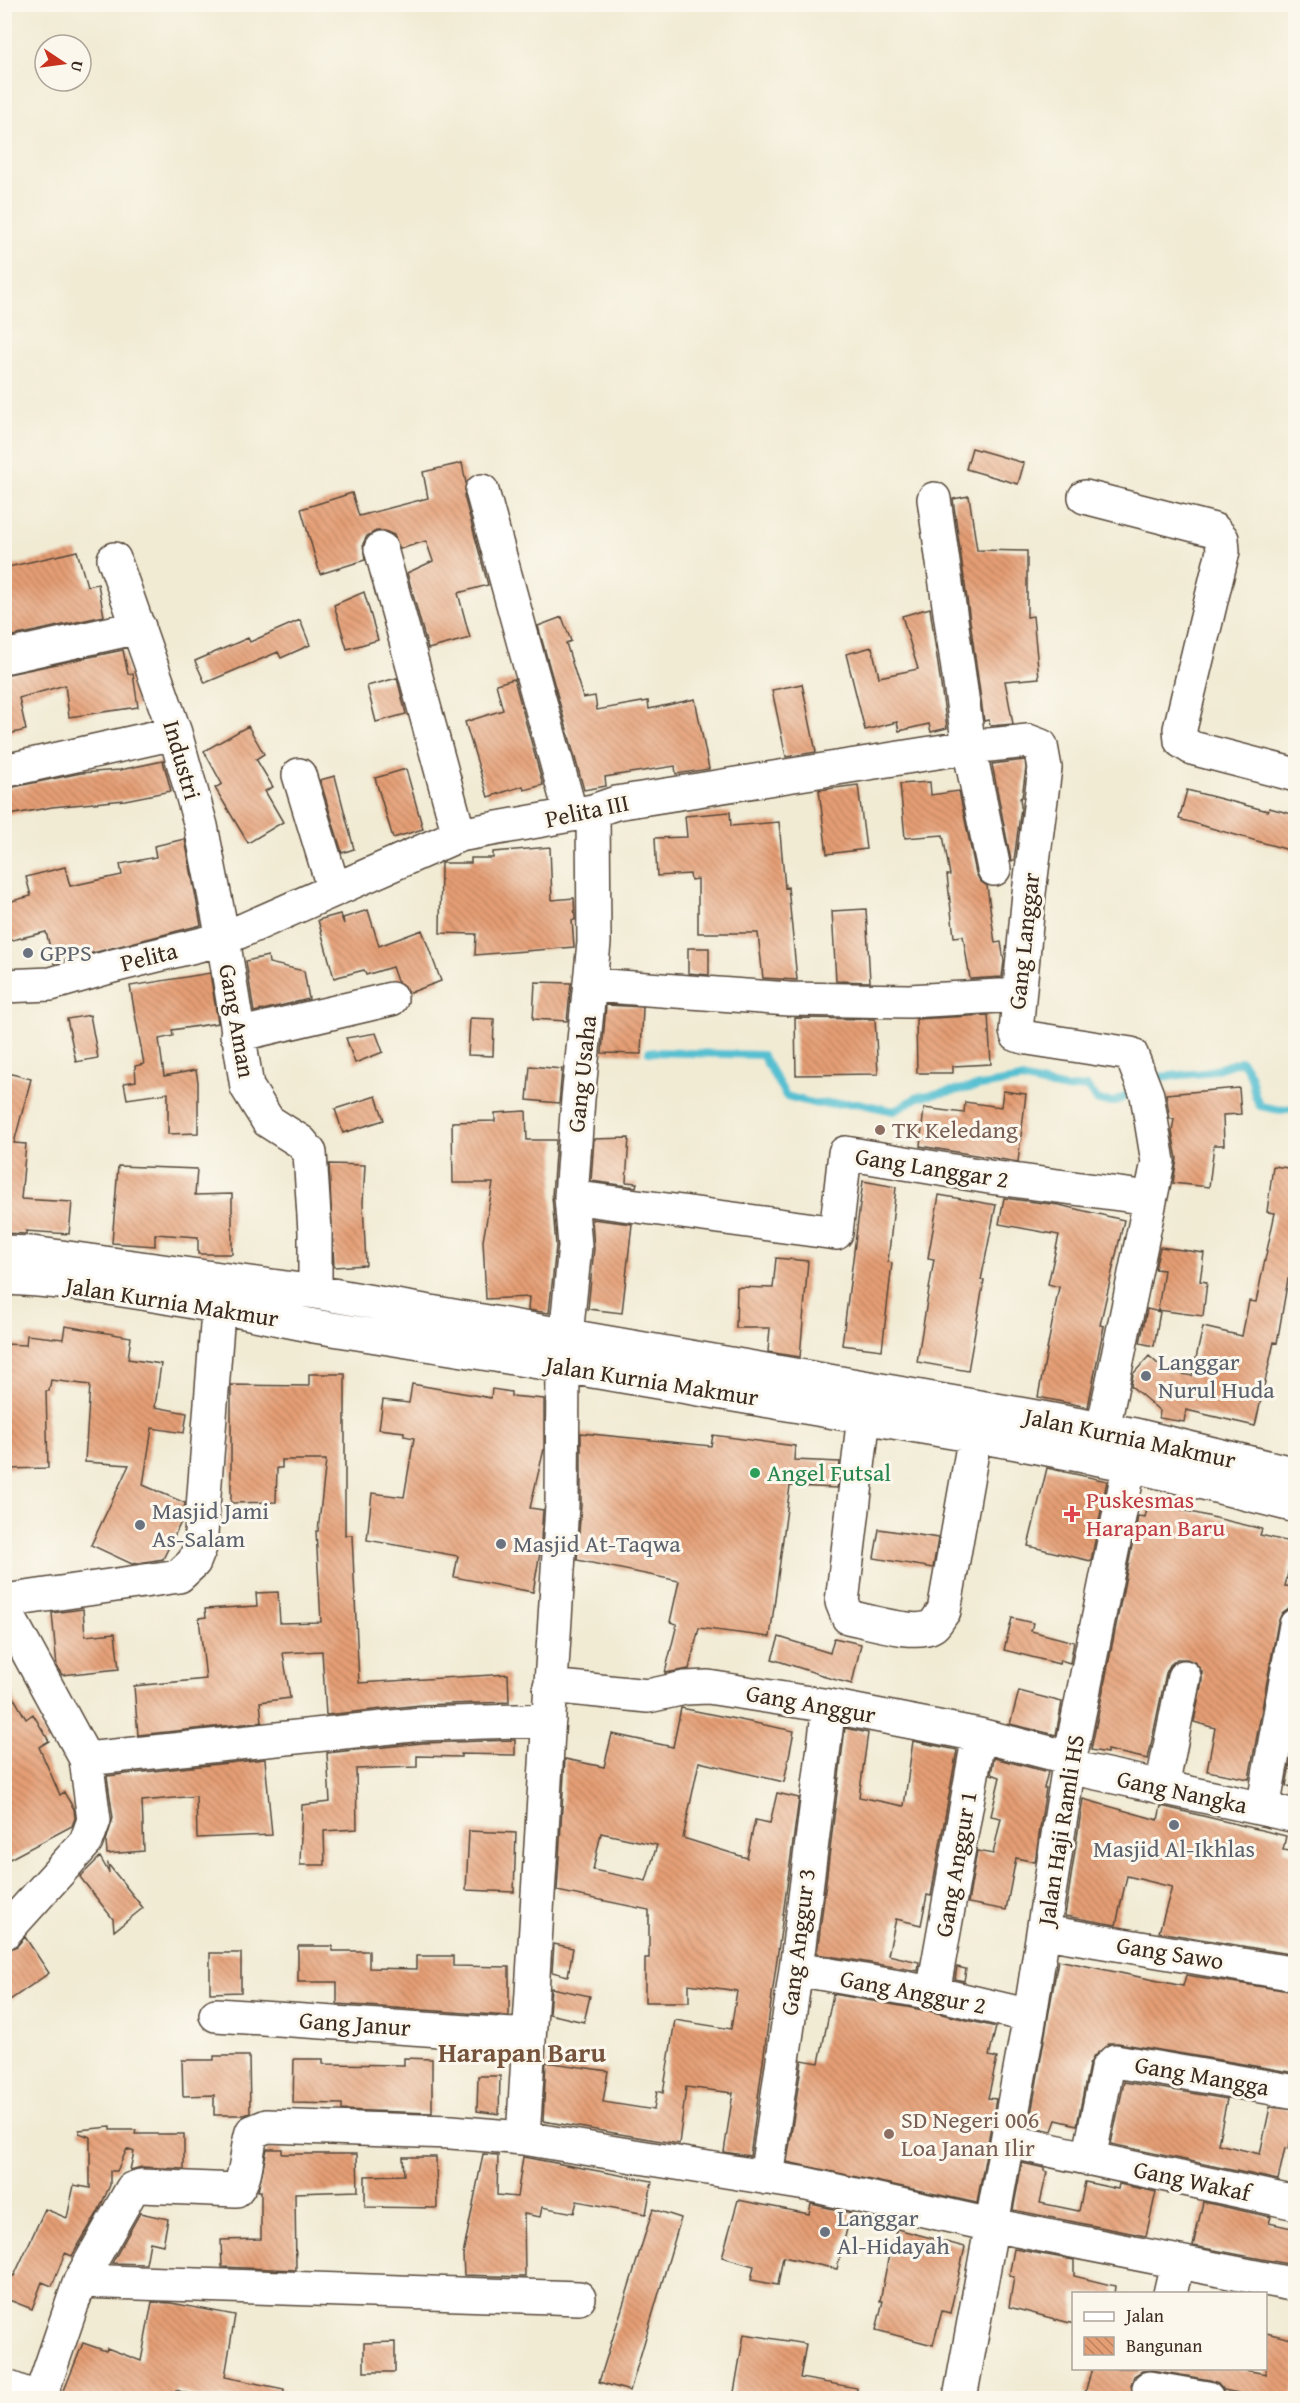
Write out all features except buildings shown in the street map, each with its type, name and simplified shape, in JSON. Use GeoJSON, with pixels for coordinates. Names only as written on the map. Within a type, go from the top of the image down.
{"type":"FeatureCollection","features":[{"type":"Feature","properties":{"kind":"street","name":"Gang Usaha"},"geometry":{"type":"LineString","coordinates":[[482,491],[582,813],[594,943],[578,1099],[571,1197],[575,1246],[564,1351],[562,1505],[523,2138]]}},
{"type":"Feature","properties":{"kind":"street"},"geometry":{"type":"LineString","coordinates":[[1085,497],[1214,530],[1222,539],[1222,551],[1180,729],[1181,741],[1192,748],[1296,775]]}},
{"type":"Feature","properties":{"kind":"street"},"geometry":{"type":"LineString","coordinates":[[934,499],[969,747],[994,869]]}},
{"type":"Feature","properties":{"kind":"street"},"geometry":{"type":"LineString","coordinates":[[381,549],[459,835]]}},
{"type":"Feature","properties":{"kind":"street","name":"Industri"},"geometry":{"type":"LineString","coordinates":[[119,572],[175,733],[201,826],[223,939]]}},
{"type":"Feature","properties":{"kind":"street"},"geometry":{"type":"LineString","coordinates":[[4,657],[139,627]]}},
{"type":"Feature","properties":{"kind":"street"},"geometry":{"type":"LineString","coordinates":[[4,771],[175,733]]}},
{"type":"Feature","properties":{"kind":"street","name":"Gang Langgar"},"geometry":{"type":"LineString","coordinates":[[969,747],[1028,741],[1041,746],[1044,755],[1045,768],[1018,995],[1017,1035],[1131,1054],[1143,1086],[1158,1162],[1103,1429]]}},
{"type":"Feature","properties":{"kind":"street","name":"Pelita III"},"geometry":{"type":"LineString","coordinates":[[223,939],[459,835],[582,813],[616,803],[969,747]]}},
{"type":"Feature","properties":{"kind":"street"},"geometry":{"type":"LineString","coordinates":[[299,775],[334,890]]}},
{"type":"Feature","properties":{"kind":"street","name":"Pelita"},"geometry":{"type":"LineString","coordinates":[[4,986],[51,984],[223,939]]}},
{"type":"Feature","properties":{"kind":"street","name":"Gang Aman"},"geometry":{"type":"LineString","coordinates":[[223,939],[247,1087],[268,1121],[301,1142],[310,1153],[315,1232],[315,1292]]}},
{"type":"Feature","properties":{"kind":"street"},"geometry":{"type":"LineString","coordinates":[[591,985],[789,999],[909,1001],[1018,995]]}},
{"type":"Feature","properties":{"kind":"street"},"geometry":{"type":"LineString","coordinates":[[237,1035],[391,999]]}},
{"type":"Feature","properties":{"kind":"street","name":"Gang Langgar 2"},"geometry":{"type":"LineString","coordinates":[[571,1197],[836,1233],[845,1153],[989,1177],[1150,1198]]}},
{"type":"Feature","properties":{"kind":"street","name":"Jalan Kurnia Makmur"},"geometry":{"type":"LineString","coordinates":[[4,1252],[32,1253],[220,1293],[314,1326],[564,1351],[1103,1429],[1133,1450],[1296,1506]]}},
{"type":"Feature","properties":{"kind":"street","name":"Jalan Kurnia Makmur"},"geometry":{"type":"LineString","coordinates":[[4,1278],[30,1279],[104,1289],[220,1293],[315,1292],[564,1351],[864,1416],[975,1435],[1133,1450],[1296,1474]]}},
{"type":"Feature","properties":{"kind":"street"},"geometry":{"type":"LineString","coordinates":[[4,1601],[179,1575],[195,1562],[200,1547],[220,1293]]}},
{"type":"Feature","properties":{"kind":"street"},"geometry":{"type":"LineString","coordinates":[[864,1416],[842,1602],[848,1617],[919,1630],[934,1625],[944,1611],[975,1435]]}},
{"type":"Feature","properties":{"kind":"street","name":"Jalan Haji Ramli HS"},"geometry":{"type":"LineString","coordinates":[[960,2398],[1030,2016],[1069,1762],[1133,1450]]}},
{"type":"Feature","properties":{"kind":"street"},"geometry":{"type":"LineString","coordinates":[[4,1608],[86,1759],[94,1820],[86,1842],[4,1933]]}},
{"type":"Feature","properties":{"kind":"street"},"geometry":{"type":"LineString","coordinates":[[1263,1809],[1290,1691],[1296,1625]]}},
{"type":"Feature","properties":{"kind":"street"},"geometry":{"type":"LineString","coordinates":[[1162,1787],[1184,1677]]}},
{"type":"Feature","properties":{"kind":"street","name":"Gang Anggur"},"geometry":{"type":"LineString","coordinates":[[550,1686],[648,1696],[685,1688],[708,1687],[829,1706],[979,1735],[1069,1762]]}},
{"type":"Feature","properties":{"kind":"street","name":"Gang Anggur 3"},"geometry":{"type":"LineString","coordinates":[[766,2178],[829,1706]]}},
{"type":"Feature","properties":{"kind":"street"},"geometry":{"type":"LineString","coordinates":[[86,1759],[421,1724],[549,1720]]}},
{"type":"Feature","properties":{"kind":"street","name":"Gang Anggur 1"},"geometry":{"type":"LineString","coordinates":[[933,1993],[979,1735]]}},
{"type":"Feature","properties":{"kind":"street","name":"Gang Nangka"},"geometry":{"type":"LineString","coordinates":[[1069,1762],[1162,1787],[1296,1816]]}},
{"type":"Feature","properties":{"kind":"street","name":"Gang Sawo"},"geometry":{"type":"LineString","coordinates":[[1044,1932],[1296,1974]]}},
{"type":"Feature","properties":{"kind":"street","name":"Gang Anggur 2"},"geometry":{"type":"LineString","coordinates":[[795,1969],[933,1993],[1030,2016]]}},
{"type":"Feature","properties":{"kind":"street","name":"Gang Janur"},"geometry":{"type":"LineString","coordinates":[[216,2015],[530,2036]]}},
{"type":"Feature","properties":{"kind":"street","name":"Gang Mangga"},"geometry":{"type":"LineString","coordinates":[[1089,2159],[1107,2069],[1115,2061],[1296,2092]]}},
{"type":"Feature","properties":{"kind":"street"},"geometry":{"type":"LineString","coordinates":[[40,2398],[80,2282],[132,2189],[141,2186],[236,2190],[242,2185],[247,2146],[252,2132],[267,2126],[451,2132],[523,2138],[806,2184],[991,2225],[1174,2278],[1296,2285]]}},
{"type":"Feature","properties":{"kind":"street"},"geometry":{"type":"LineString","coordinates":[[1008,2141],[1089,2159]]}},
{"type":"Feature","properties":{"kind":"street","name":"Gang Wakaf"},"geometry":{"type":"LineString","coordinates":[[1089,2159],[1296,2203]]}},
{"type":"Feature","properties":{"kind":"street"},"geometry":{"type":"LineString","coordinates":[[80,2282],[579,2298]]}},
{"type":"Feature","properties":{"kind":"street"},"geometry":{"type":"LineString","coordinates":[[1150,2385],[1207,2398]]}},
{"type":"Feature","properties":{"kind":"street"},"geometry":{"type":"LineString","coordinates":[[4,2386],[36,2398]]}},
{"type":"Feature","properties":{"kind":"waterway"},"geometry":{"type":"LineString","coordinates":[[649,1052],[762,1055],[786,1096],[816,1104],[857,1103],[894,1111],[918,1097],[1021,1079],[1066,1089],[1087,1087],[1098,1101],[1115,1102],[1138,1088]]}},
{"type":"Feature","properties":{"kind":"waterway"},"geometry":{"type":"LineString","coordinates":[[1150,1080],[1157,1077],[1205,1073],[1241,1061],[1249,1073],[1260,1106],[1280,1110],[1296,1106]]}},
{"type":"Feature","properties":{"kind":"place","name":"GPPS"},"geometry":{"type":"Point","coordinates":[28,953]}},
{"type":"Feature","properties":{"kind":"place","name":"TK Keledang"},"geometry":{"type":"Point","coordinates":[880,1130]}},
{"type":"Feature","properties":{"kind":"place","name":"Langgar Nurul Huda"},"geometry":{"type":"Point","coordinates":[1146,1376]}},
{"type":"Feature","properties":{"kind":"place","name":"Angel Futsal"},"geometry":{"type":"Point","coordinates":[755,1473]}},
{"type":"Feature","properties":{"kind":"place","name":"Puskesmas Harapan Baru"},"geometry":{"type":"Point","coordinates":[1072,1514]}},
{"type":"Feature","properties":{"kind":"place","name":"Masjid Jami As-Salam"},"geometry":{"type":"Point","coordinates":[140,1525]}},
{"type":"Feature","properties":{"kind":"place","name":"Masjid At-Taqwa"},"geometry":{"type":"Point","coordinates":[501,1544]}},
{"type":"Feature","properties":{"kind":"place","name":"Masjid Al-Ikhlas"},"geometry":{"type":"Point","coordinates":[1174,1825]}},
{"type":"Feature","properties":{"kind":"place","name":"SD Negeri 006 Loa Janan Ilir"},"geometry":{"type":"Point","coordinates":[889,2134]}},
{"type":"Feature","properties":{"kind":"place","name":"Langgar Al-Hidayah"},"geometry":{"type":"Point","coordinates":[825,2232]}},
{"type":"Feature","properties":{"kind":"district","name":"Harapan Baru"},"geometry":{"type":"Point","coordinates":[522,2053]}}]}
